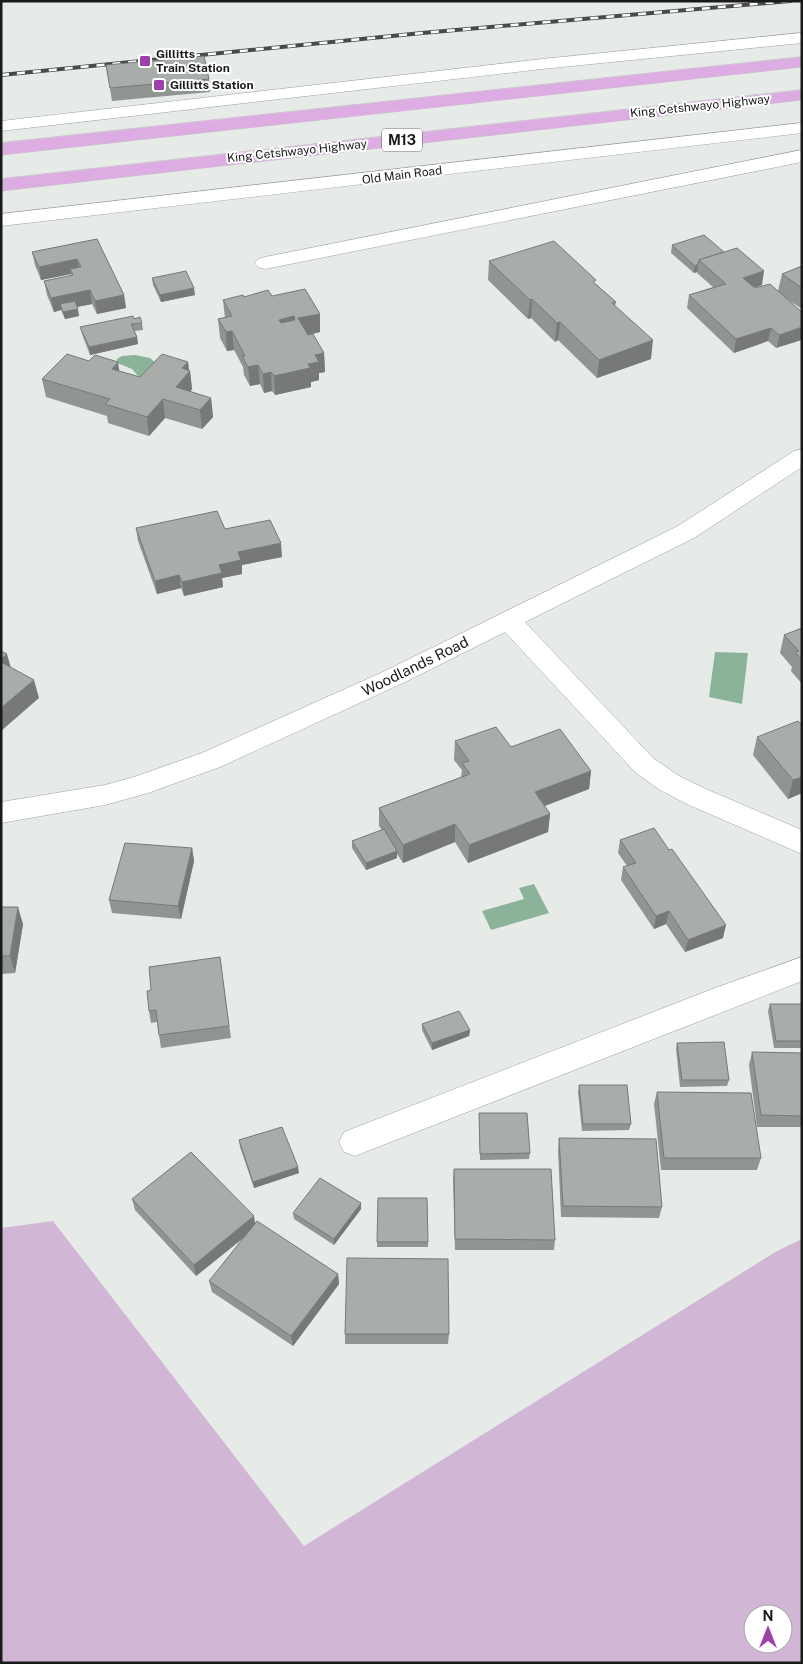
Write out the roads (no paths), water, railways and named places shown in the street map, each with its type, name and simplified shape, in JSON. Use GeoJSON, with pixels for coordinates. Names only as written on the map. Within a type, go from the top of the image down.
{"type":"FeatureCollection","features":[{"type":"Feature","properties":{"kind":"highway","name":"M13"},"geometry":{"type":"LineString","coordinates":[[1,149],[802,62]]}},
{"type":"Feature","properties":{"kind":"highway","name":"King Cetshwayo Highway"},"geometry":{"type":"LineString","coordinates":[[1,184],[802,95]]}},
{"type":"Feature","properties":{"kind":"street"},"geometry":{"type":"LineString","coordinates":[[1,126],[522,66],[802,38]]}},
{"type":"Feature","properties":{"kind":"street","name":"Old Main Road"},"geometry":{"type":"LineString","coordinates":[[1,220],[802,128]]}},
{"type":"Feature","properties":{"kind":"street"},"geometry":{"type":"LineString","coordinates":[[265,263],[802,156]]}},
{"type":"Feature","properties":{"kind":"street","name":"Woodlands Road"},"geometry":{"type":"LineString","coordinates":[[1,813],[106,795],[186,770],[394,677],[686,532],[802,456]]}},
{"type":"Feature","properties":{"kind":"street"},"geometry":{"type":"LineString","coordinates":[[508,620],[644,765],[660,778],[722,808],[787,834],[802,844]]}},
{"type":"Feature","properties":{"kind":"street"},"geometry":{"type":"LineString","coordinates":[[355,1142],[725,997],[802,969]]}},
{"type":"Feature","properties":{"kind":"railway"},"geometry":{"type":"LineString","coordinates":[[1,75],[422,33],[790,1]]}},
{"type":"Feature","properties":{"kind":"place","name":"Gillitts Train Station"},"geometry":{"type":"Point","coordinates":[145,61]}},
{"type":"Feature","properties":{"kind":"place","name":"Gillitts Station"},"geometry":{"type":"Point","coordinates":[159,85]}}]}
